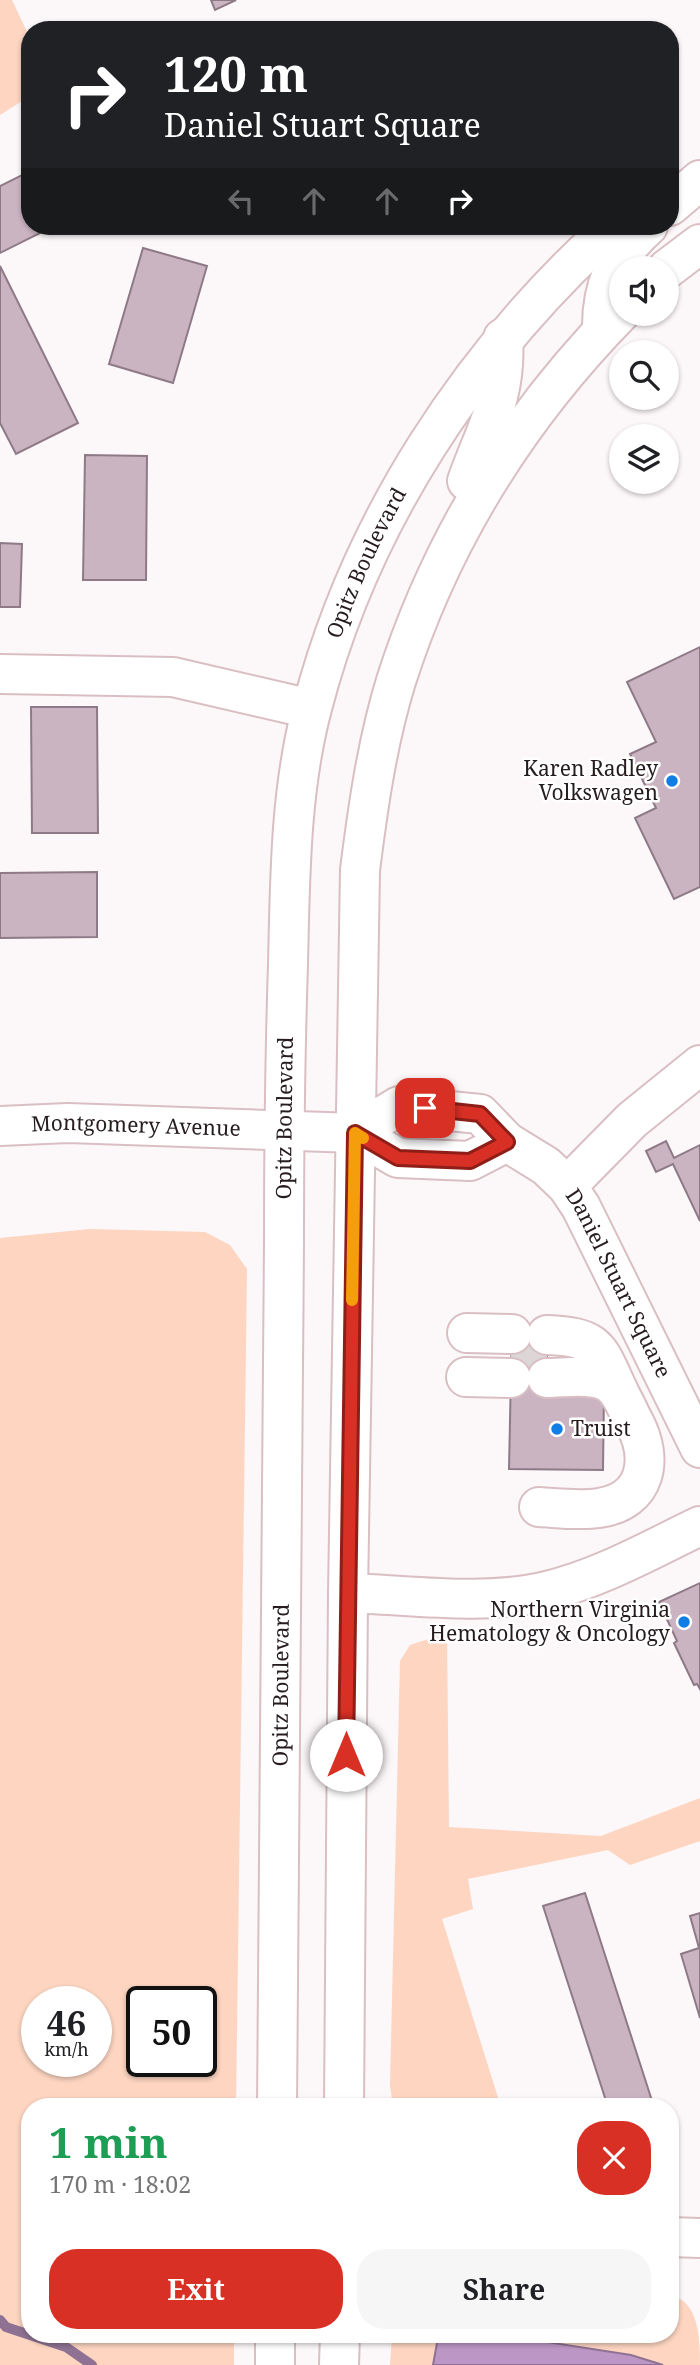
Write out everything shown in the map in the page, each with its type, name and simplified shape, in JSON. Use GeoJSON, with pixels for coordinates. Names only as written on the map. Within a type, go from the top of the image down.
{"type":"FeatureCollection","features":[{"type":"Feature","properties":{"kind":"main road"},"geometry":{"type":"LineString","coordinates":[[679,175],[700,160]]}},
{"type":"Feature","properties":{"kind":"main road"},"geometry":{"type":"LineString","coordinates":[[679,198],[700,180]]}},
{"type":"Feature","properties":{"kind":"main road","name":"Opitz Boulevard"},"geometry":{"type":"LineString","coordinates":[[277,2098],[284,1130],[290,850],[301,757],[311,709],[334,636],[363,563],[426,446],[503,338],[568,267],[603,235]]}},
{"type":"Feature","properties":{"kind":"main road"},"geometry":{"type":"LineString","coordinates":[[621,256],[638,235]]}},
{"type":"Feature","properties":{"kind":"main road"},"geometry":{"type":"LineString","coordinates":[[679,260],[700,244]]}},
{"type":"Feature","properties":{"kind":"main road"},"geometry":{"type":"LineString","coordinates":[[609,279],[603,298],[609,313]]}},
{"type":"Feature","properties":{"kind":"main road"},"geometry":{"type":"LineString","coordinates":[[424,601],[461,524],[505,451],[556,383],[609,324]]}},
{"type":"Feature","properties":{"kind":"main road"},"geometry":{"type":"LineString","coordinates":[[344,2098],[348,1593],[362,858],[371,784],[396,683],[499,397],[505,367],[503,338]]}},
{"type":"Feature","properties":{"kind":"main road"},"geometry":{"type":"LineString","coordinates":[[0,674],[173,677],[311,709]]}},
{"type":"Feature","properties":{"kind":"main road"},"geometry":{"type":"LineString","coordinates":[[567,1186],[632,1120],[700,1065]]}},
{"type":"Feature","properties":{"kind":"main road","name":"Daniel Stuart Square"},"geometry":{"type":"LineString","coordinates":[[355,1133],[398,1106],[480,1114],[507,1142],[546,1166],[567,1186],[581,1207],[700,1448]]}},
{"type":"Feature","properties":{"kind":"main road","name":"Montgomery Avenue"},"geometry":{"type":"LineString","coordinates":[[0,1126],[68,1123],[355,1133]]}},
{"type":"Feature","properties":{"kind":"main road"},"geometry":{"type":"LineString","coordinates":[[355,1133],[398,1158],[470,1161],[507,1142]]}},
{"type":"Feature","properties":{"kind":"main road"},"geometry":{"type":"LineString","coordinates":[[467,1356],[529,1357],[607,1381],[619,1392],[642,1436],[646,1453],[639,1485],[629,1496],[599,1508],[539,1507]]}},
{"type":"Feature","properties":{"kind":"main road"},"geometry":{"type":"LineString","coordinates":[[348,1593],[495,1598],[545,1591],[604,1574],[700,1526]]}},
{"type":"Feature","properties":{"kind":"main road"},"geometry":{"type":"LineString","coordinates":[[679,2237],[700,2238]]}},
{"type":"Feature","properties":{"kind":"main road"},"geometry":{"type":"LineString","coordinates":[[275,2343],[275,2365]]}},
{"type":"Feature","properties":{"kind":"main road"},"geometry":{"type":"LineString","coordinates":[[339,2365],[340,2343]]}},
{"type":"Feature","properties":{"kind":"shaded area"},"geometry":{"type":"Polygon","coordinates":[[[0,0],[12,0],[22,21],[21,102],[0,115],[0,0]]]}},
{"type":"Feature","properties":{"kind":"shaded area"},"geometry":{"type":"Polygon","coordinates":[[[90,1229],[205,1232],[230,1245],[247,1269],[236,2098],[21,2098],[21,2343],[234,2343],[234,2365],[0,2365],[0,1238],[90,1229]]]}},
{"type":"Feature","properties":{"kind":"shaded area"},"geometry":{"type":"Polygon","coordinates":[[[447,1633],[449,1827],[601,1836],[700,1798],[700,1841],[630,1865],[608,1850],[468,1879],[473,1909],[442,1919],[498,2098],[392,2098],[400,1661],[410,1645],[447,1633]]]}},
{"type":"Feature","properties":{"kind":"shaded area"},"geometry":{"type":"Polygon","coordinates":[[[679,2299],[693,2313],[700,2345],[700,2365],[390,2365],[391,2343],[679,2343],[679,2299]]]}},
{"type":"Feature","properties":{"kind":"shaded area"},"geometry":{"type":"Polygon","coordinates":[[[437,2343],[553,2343],[631,2355],[663,2365],[433,2365],[437,2343]]]}},
{"type":"Feature","properties":{"kind":"building"},"geometry":{"type":"Polygon","coordinates":[[[211,0],[236,0],[215,10],[211,0]]]}},
{"type":"Feature","properties":{"kind":"building"},"geometry":{"type":"Polygon","coordinates":[[[21,176],[21,235],[36,235],[0,253],[0,186],[21,176]]]}},
{"type":"Feature","properties":{"kind":"building"},"geometry":{"type":"Polygon","coordinates":[[[143,248],[207,266],[173,383],[109,364],[143,248]]]}},
{"type":"Feature","properties":{"kind":"building"},"geometry":{"type":"Polygon","coordinates":[[[0,266],[78,423],[16,454],[0,423],[0,266]]]}},
{"type":"Feature","properties":{"kind":"building"},"geometry":{"type":"Polygon","coordinates":[[[85,455],[147,456],[146,580],[83,580],[85,455]]]}},
{"type":"Feature","properties":{"kind":"building"},"geometry":{"type":"Polygon","coordinates":[[[0,543],[22,544],[20,607],[0,607],[0,543]]]}},
{"type":"Feature","properties":{"kind":"building","name":"Karen Radley Volkswagen"},"geometry":{"type":"Polygon","coordinates":[[[700,647],[700,887],[674,899],[635,818],[656,808],[630,754],[656,742],[627,682],[700,647]]]}},
{"type":"Feature","properties":{"kind":"building"},"geometry":{"type":"Polygon","coordinates":[[[31,707],[97,707],[98,833],[32,833],[31,707]]]}},
{"type":"Feature","properties":{"kind":"building"},"geometry":{"type":"Polygon","coordinates":[[[97,872],[97,937],[0,938],[0,873],[97,872]]]}},
{"type":"Feature","properties":{"kind":"building"},"geometry":{"type":"Polygon","coordinates":[[[666,1141],[674,1158],[700,1145],[700,1221],[673,1164],[656,1172],[646,1151],[666,1141]]]}},
{"type":"Feature","properties":{"kind":"building","name":"Truist"},"geometry":{"type":"Polygon","coordinates":[[[512,1325],[547,1325],[547,1378],[604,1390],[603,1470],[509,1469],[512,1325]]]}},
{"type":"Feature","properties":{"kind":"building","name":"Northern Virginia Hematology & Oncology"},"geometry":{"type":"Polygon","coordinates":[[[700,1583],[700,1689],[697,1684],[694,1685],[674,1643],[677,1641],[659,1602],[700,1583]]]}},
{"type":"Feature","properties":{"kind":"building"},"geometry":{"type":"Polygon","coordinates":[[[585,1893],[651,2098],[605,2098],[543,1906],[585,1893]]]}},
{"type":"Feature","properties":{"kind":"building"},"geometry":{"type":"Polygon","coordinates":[[[700,1913],[700,2018],[681,1954],[699,1948],[690,1916],[700,1913]]]}},
{"type":"Feature","properties":{"kind":"waterway"},"geometry":{"type":"LineString","coordinates":[[0,2320],[6,2327],[21,2332]]}},
{"type":"Feature","properties":{"kind":"waterway"},"geometry":{"type":"LineString","coordinates":[[54,2343],[66,2347],[92,2365]]}},
{"type":"Feature","properties":{"kind":"tunnel"},"geometry":{"type":"LineString","coordinates":[[511,1358],[547,1358]]}},
{"type":"Feature","properties":{"kind":"slow traffic"},"geometry":{"type":"LineString","coordinates":[[352,1300],[355,1133],[363,1138]]}},
{"type":"Feature","properties":{"kind":"place","name":"Karen Radley Volkswagen"},"geometry":{"type":"Point","coordinates":[672,781]}},
{"type":"Feature","properties":{"kind":"place","name":"Truist"},"geometry":{"type":"Point","coordinates":[557,1429]}},
{"type":"Feature","properties":{"kind":"place","name":"Northern Virginia Hematology & Oncology"},"geometry":{"type":"Point","coordinates":[684,1622]}},
{"type":"Feature","properties":{"kind":"route"},"geometry":{"type":"LineString","coordinates":[[346,1755],[355,1133],[398,1158],[470,1161],[507,1142],[480,1114],[425,1108]]}}]}
